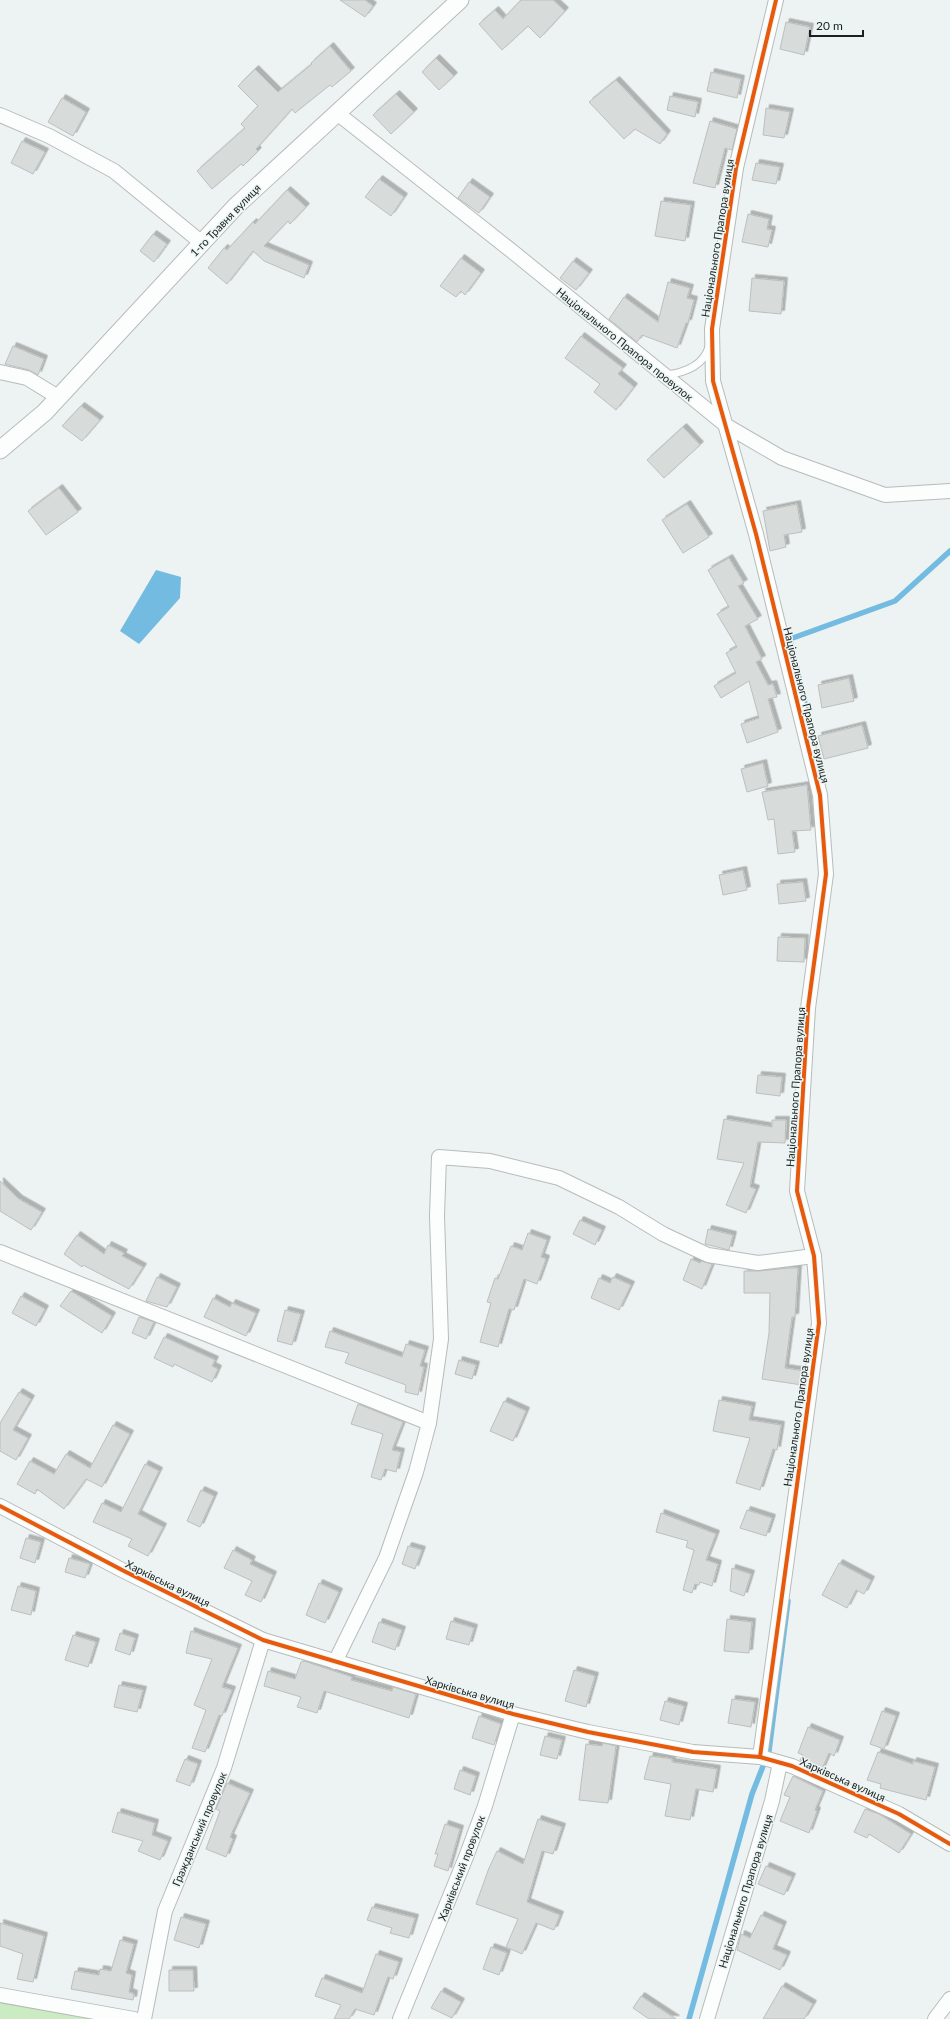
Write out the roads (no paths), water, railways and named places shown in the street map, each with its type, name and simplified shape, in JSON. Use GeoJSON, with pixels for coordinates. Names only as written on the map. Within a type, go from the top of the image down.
{"type":"FeatureCollection","features":[{"type":"Feature","properties":{"kind":"street","name":"1-го Травня вулиця"},"geometry":{"type":"LineString","coordinates":[[0,450],[44,412],[236,206],[460,0]]}},
{"type":"Feature","properties":{"kind":"street","name":"Національного Прапора вулиця"},"geometry":{"type":"LineString","coordinates":[[760,1757],[819,1323],[814,1256],[797,1191],[808,1008],[826,874],[820,795],[756,534],[727,426],[713,381],[712,329],[736,168],[776,0]]}},
{"type":"Feature","properties":{"kind":"street","name":"Національного Прапора провулок"},"geometry":{"type":"LineString","coordinates":[[337,113],[513,252],[727,426],[782,458],[885,495],[950,490]]}},
{"type":"Feature","properties":{"kind":"street"},"geometry":{"type":"LineString","coordinates":[[0,115],[49,136],[114,171],[202,242]]}},
{"type":"Feature","properties":{"kind":"street"},"geometry":{"type":"LineString","coordinates":[[0,372],[27,378],[58,397]]}},
{"type":"Feature","properties":{"kind":"street"},"geometry":{"type":"LineString","coordinates":[[335,1662],[386,1558],[416,1472],[429,1423],[441,1339],[437,1216],[439,1157],[490,1161],[559,1178],[619,1207],[664,1234],[708,1254],[758,1263],[814,1256]]}},
{"type":"Feature","properties":{"kind":"street"},"geometry":{"type":"LineString","coordinates":[[0,1252],[429,1423]]}},
{"type":"Feature","properties":{"kind":"street","name":"Харківська вулиця"},"geometry":{"type":"LineString","coordinates":[[0,1506],[124,1571],[263,1640],[513,1714],[588,1732],[693,1752],[760,1757],[792,1766],[899,1814],[950,1844]]}},
{"type":"Feature","properties":{"kind":"street","name":"Гражданський провулок"},"geometry":{"type":"LineString","coordinates":[[144,2019],[165,1911],[224,1768],[263,1640]]}},
{"type":"Feature","properties":{"kind":"street","name":"Харківський провулок"},"geometry":{"type":"LineString","coordinates":[[400,2019],[466,1857],[485,1806],[513,1714]]}},
{"type":"Feature","properties":{"kind":"street","name":"Національного Прапора вулиця"},"geometry":{"type":"LineString","coordinates":[[707,2019],[772,1801],[780,1763]]}},
{"type":"Feature","properties":{"kind":"street"},"geometry":{"type":"LineString","coordinates":[[0,1995],[134,2019]]}},
{"type":"Feature","properties":{"kind":"street"},"geometry":{"type":"LineString","coordinates":[[935,2019],[950,1999]]}},
{"type":"Feature","properties":{"kind":"lane"},"geometry":{"type":"LineString","coordinates":[[664,375],[685,371],[702,358],[708,349],[712,329]]}},
{"type":"Feature","properties":{"kind":"water"},"geometry":{"type":"Polygon","coordinates":[[[156,570],[181,577],[180,598],[139,644],[120,631],[156,570]]]}},
{"type":"Feature","properties":{"kind":"waterway"},"geometry":{"type":"LineString","coordinates":[[807,712],[790,639],[895,601],[950,551]]}},
{"type":"Feature","properties":{"kind":"waterway"},"geometry":{"type":"LineString","coordinates":[[689,2019],[752,1794],[769,1751],[788,1601]]}}]}
